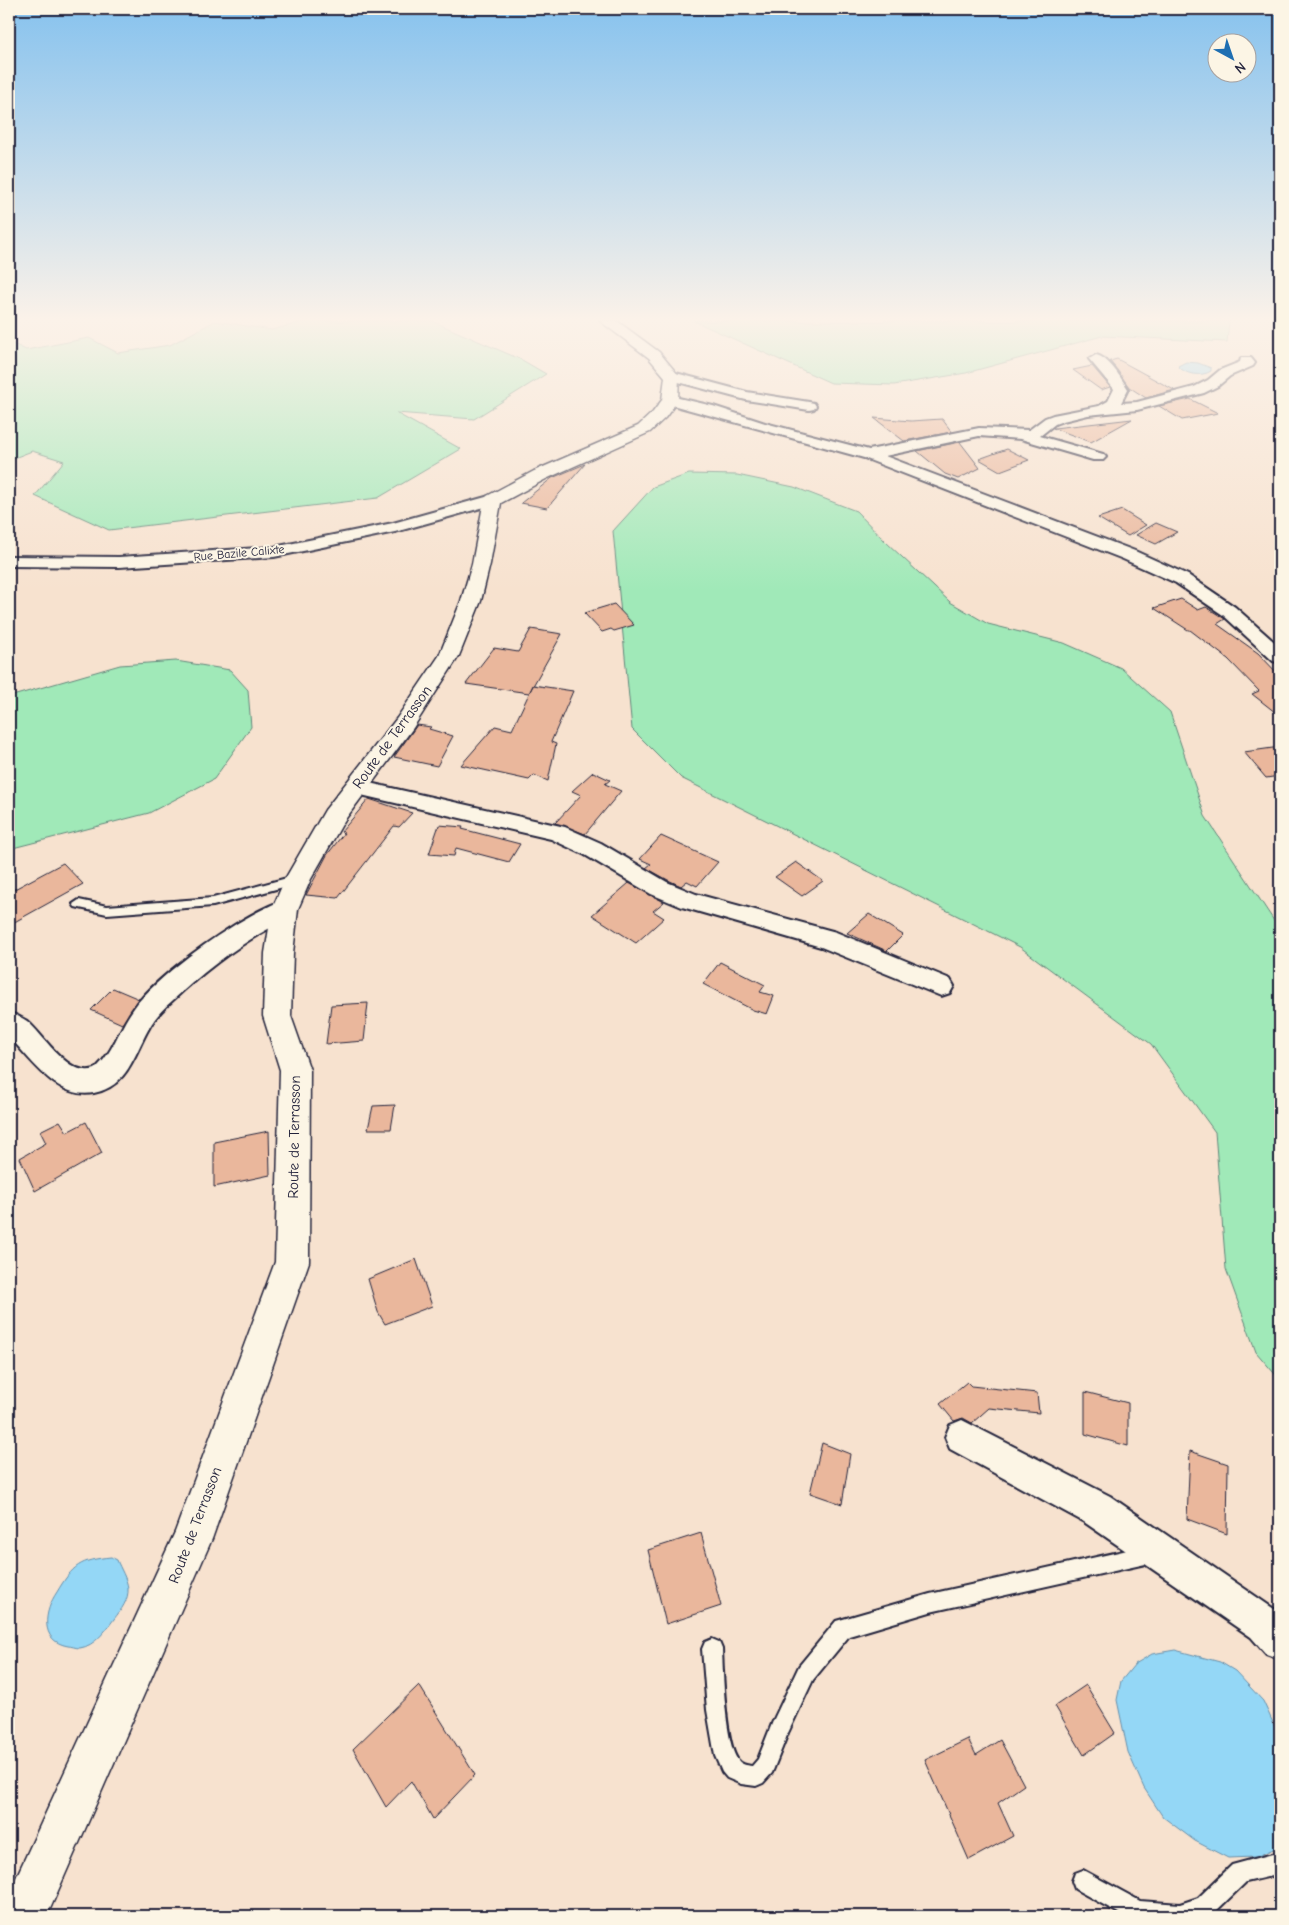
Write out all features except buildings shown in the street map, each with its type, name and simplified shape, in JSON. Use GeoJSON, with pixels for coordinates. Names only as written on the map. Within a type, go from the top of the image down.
{"type":"FeatureCollection","features":[{"type":"Feature","properties":{"kind":"street"},"geometry":{"type":"LineString","coordinates":[[493,500],[540,474],[644,429],[662,411]]}},
{"type":"Feature","properties":{"kind":"street"},"geometry":{"type":"LineString","coordinates":[[714,411],[769,429],[869,455],[1129,555],[1182,579],[1229,611],[1280,657]]}},
{"type":"Feature","properties":{"kind":"street"},"geometry":{"type":"LineString","coordinates":[[1022,435],[1034,434],[1058,418],[1094,411]]}},
{"type":"Feature","properties":{"kind":"street"},"geometry":{"type":"LineString","coordinates":[[869,455],[979,432],[996,432],[1022,435],[1098,457]]}},
{"type":"Feature","properties":{"kind":"street","name":"Rue Bazile Calixte"},"geometry":{"type":"LineString","coordinates":[[9,561],[119,562],[274,552],[395,527],[493,500]]}},
{"type":"Feature","properties":{"kind":"street","name":"Route de Terrasson"},"geometry":{"type":"LineString","coordinates":[[23,1916],[192,1539],[292,1262],[295,1070],[277,1016],[279,953],[285,910],[298,879],[334,816],[405,723],[449,656],[471,601],[481,564],[493,500]]}},
{"type":"Feature","properties":{"kind":"street"},"geometry":{"type":"LineString","coordinates":[[356,787],[557,833],[593,849],[659,888],[690,901],[826,939],[940,986]]}},
{"type":"Feature","properties":{"kind":"street"},"geometry":{"type":"LineString","coordinates":[[9,1023],[65,1076],[80,1082],[95,1082],[108,1074],[117,1065],[143,1016],[165,991],[230,940],[256,923],[285,910]]}},
{"type":"Feature","properties":{"kind":"street"},"geometry":{"type":"LineString","coordinates":[[962,1437],[1097,1509],[1264,1624],[1280,1640]]}},
{"type":"Feature","properties":{"kind":"lane"},"geometry":{"type":"LineString","coordinates":[[78,904],[107,910],[213,902],[298,879]]}},
{"type":"Feature","properties":{"kind":"lane"},"geometry":{"type":"LineString","coordinates":[[712,1649],[723,1748],[730,1767],[742,1776],[756,1776],[765,1766],[780,1728],[806,1673],[843,1628],[930,1603],[1160,1552]]}},
{"type":"Feature","properties":{"kind":"lane"},"geometry":{"type":"LineString","coordinates":[[1083,1881],[1138,1912],[1180,1915],[1205,1906],[1240,1873],[1280,1862]]}},
{"type":"Feature","properties":{"kind":"green space"},"geometry":{"type":"Polygon","coordinates":[[[9,411],[487,411],[474,419],[396,413],[461,449],[378,498],[109,530],[35,496],[64,461],[32,451],[9,460],[9,411]]]}},
{"type":"Feature","properties":{"kind":"green space"},"geometry":{"type":"Polygon","coordinates":[[[689,474],[737,475],[794,487],[856,511],[950,602],[988,624],[1064,643],[1121,668],[1170,712],[1205,816],[1280,930],[1280,1380],[1256,1352],[1226,1269],[1215,1132],[1151,1044],[1020,947],[681,778],[632,729],[613,531],[653,487],[689,474]]]}},
{"type":"Feature","properties":{"kind":"green space"},"geometry":{"type":"Polygon","coordinates":[[[176,661],[230,670],[248,690],[251,727],[214,779],[149,813],[9,849],[9,697],[120,665],[176,661]]]}},
{"type":"Feature","properties":{"kind":"water"},"geometry":{"type":"Polygon","coordinates":[[[111,1557],[117,1560],[127,1585],[127,1597],[122,1608],[104,1632],[91,1644],[80,1648],[59,1643],[48,1632],[47,1624],[49,1608],[57,1592],[78,1566],[92,1560],[111,1557]]]}},
{"type":"Feature","properties":{"kind":"water"},"geometry":{"type":"Polygon","coordinates":[[[1175,1650],[1220,1662],[1235,1671],[1263,1701],[1280,1738],[1280,1846],[1256,1857],[1228,1858],[1195,1841],[1163,1817],[1144,1788],[1128,1752],[1117,1700],[1121,1681],[1135,1664],[1152,1654],[1175,1650]]]}}]}
